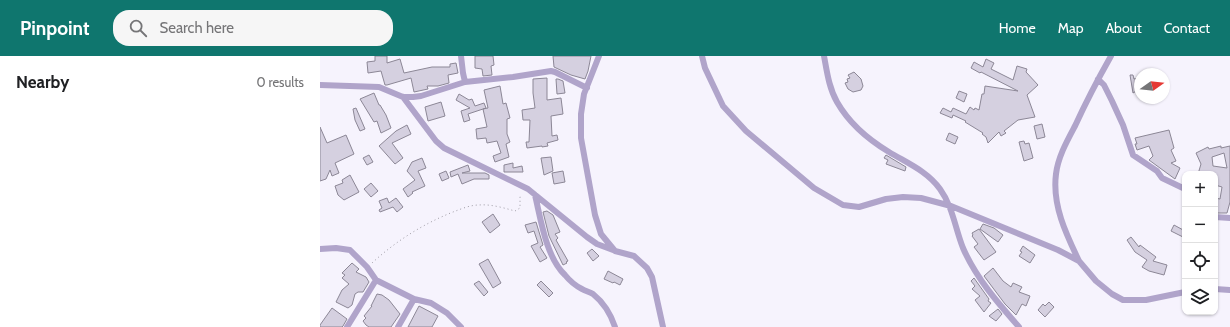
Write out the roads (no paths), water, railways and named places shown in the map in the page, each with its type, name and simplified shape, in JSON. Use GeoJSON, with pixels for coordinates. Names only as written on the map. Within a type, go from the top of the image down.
{"type":"FeatureCollection","features":[{"type":"Feature","properties":{"kind":"street"},"geometry":{"type":"LineString","coordinates":[[461,56],[462,73],[465,82]]}},
{"type":"Feature","properties":{"kind":"street"},"geometry":{"type":"LineString","coordinates":[[599,56],[584,94],[581,114],[581,138],[595,215],[601,234],[615,250]]}},
{"type":"Feature","properties":{"kind":"street"},"geometry":{"type":"LineString","coordinates":[[702,56],[705,68],[723,106],[746,131],[814,188],[843,205],[859,207],[886,199],[903,197],[921,198],[951,206],[1058,250],[1079,261]]}},
{"type":"Feature","properties":{"kind":"street"},"geometry":{"type":"LineString","coordinates":[[824,56],[828,81],[837,102],[850,121],[871,141],[890,153],[911,163],[940,188],[951,206],[963,249],[974,270],[988,290],[1019,327]]}},
{"type":"Feature","properties":{"kind":"street"},"geometry":{"type":"LineString","coordinates":[[1112,56],[1098,79],[1064,150],[1056,174],[1056,189],[1064,230],[1079,261],[1096,281],[1112,294],[1123,300],[1146,300],[1182,293]]}},
{"type":"Feature","properties":{"kind":"street"},"geometry":{"type":"LineString","coordinates":[[320,85],[379,87],[403,97],[421,96],[465,82],[551,71],[587,88]]}},
{"type":"Feature","properties":{"kind":"street"},"geometry":{"type":"LineString","coordinates":[[1098,79],[1104,85],[1112,101],[1123,125],[1133,155],[1157,171],[1162,178],[1182,188]]}},
{"type":"Feature","properties":{"kind":"street"},"geometry":{"type":"LineString","coordinates":[[403,97],[436,141],[444,148],[528,189],[597,244],[634,256],[647,268],[652,277],[663,327]]}},
{"type":"Feature","properties":{"kind":"street"},"geometry":{"type":"LineString","coordinates":[[535,195],[542,227],[554,261],[565,275],[580,288],[592,294],[605,308],[615,327]]}},
{"type":"Feature","properties":{"kind":"street"},"geometry":{"type":"LineString","coordinates":[[1218,217],[1230,218]]}},
{"type":"Feature","properties":{"kind":"street"},"geometry":{"type":"LineString","coordinates":[[320,249],[336,248],[350,250],[367,267],[376,280],[414,299],[431,303],[446,313],[461,327]]}},
{"type":"Feature","properties":{"kind":"street"},"geometry":{"type":"LineString","coordinates":[[347,327],[376,280]]}},
{"type":"Feature","properties":{"kind":"street"},"geometry":{"type":"LineString","coordinates":[[1218,289],[1230,290]]}},
{"type":"Feature","properties":{"kind":"street"},"geometry":{"type":"LineString","coordinates":[[398,327],[414,299]]}}]}
